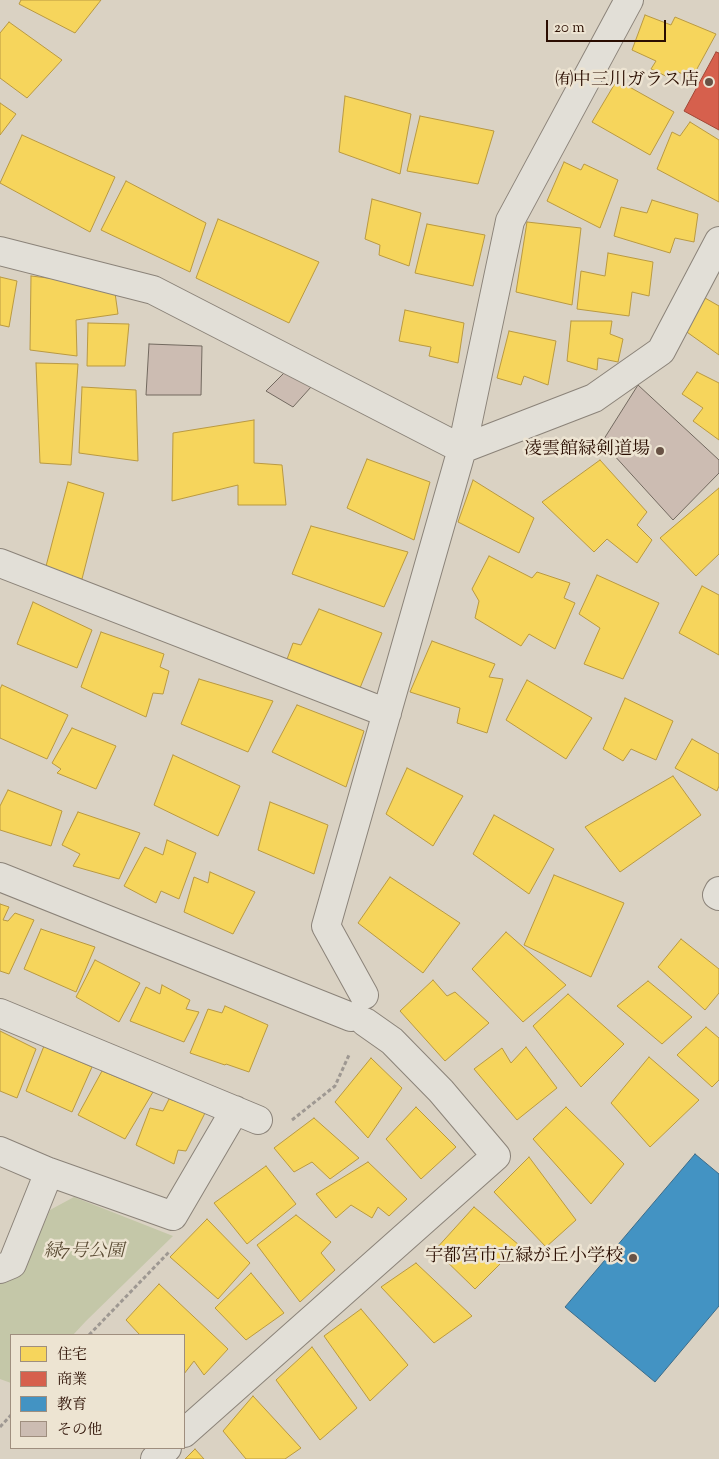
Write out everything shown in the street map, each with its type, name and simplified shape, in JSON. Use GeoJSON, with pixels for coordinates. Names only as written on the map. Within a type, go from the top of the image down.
{"type":"FeatureCollection","features":[{"type":"Feature","properties":{"kind":"street"},"geometry":{"type":"LineString","coordinates":[[360,1012],[326,926],[462,449],[510,222],[628,0]]}},
{"type":"Feature","properties":{"kind":"street"},"geometry":{"type":"LineString","coordinates":[[0,251],[154,290],[462,449],[594,398],[661,351],[719,241]]}},
{"type":"Feature","properties":{"kind":"street"},"geometry":{"type":"LineString","coordinates":[[0,563],[387,713]]}},
{"type":"Feature","properties":{"kind":"street"},"geometry":{"type":"LineString","coordinates":[[0,878],[360,1012],[392,1041],[441,1091],[496,1156],[185,1432]]}},
{"type":"Feature","properties":{"kind":"street"},"geometry":{"type":"LineString","coordinates":[[719,891],[717,895],[719,896]]}},
{"type":"Feature","properties":{"kind":"street"},"geometry":{"type":"LineString","coordinates":[[0,1013],[246,1115],[172,1216],[49,1172],[0,1151]]}},
{"type":"Feature","properties":{"kind":"street"},"geometry":{"type":"LineString","coordinates":[[0,1269],[12,1264],[49,1172]]}},
{"type":"Feature","properties":{"kind":"street"},"geometry":{"type":"LineString","coordinates":[[154,1459],[166,1449]]}},
{"type":"Feature","properties":{"kind":"path"},"geometry":{"type":"LineString","coordinates":[[0,1427],[10,1416]]}},
{"type":"Feature","properties":{"kind":"green space","name":"緑7号公園"},"geometry":{"type":"Polygon","coordinates":[[[74,1197],[173,1236],[74,1334],[10,1334],[10,1383],[0,1379],[0,1280],[23,1271],[50,1210],[74,1197]]]}},
{"type":"Feature","properties":{"kind":"building: 住宅"},"geometry":{"type":"Polygon","coordinates":[[[21,0],[101,0],[75,33],[19,4],[21,0]]]}},
{"type":"Feature","properties":{"kind":"building: 住宅"},"geometry":{"type":"Polygon","coordinates":[[[645,15],[671,25],[675,17],[716,34],[692,78],[678,72],[672,79],[651,69],[656,61],[632,50],[645,15]]]}},
{"type":"Feature","properties":{"kind":"building: 住宅"},"geometry":{"type":"Polygon","coordinates":[[[9,22],[62,60],[27,98],[0,78],[0,33],[9,22]]]}},
{"type":"Feature","properties":{"kind":"building: 住宅"},"geometry":{"type":"Polygon","coordinates":[[[617,80],[674,112],[650,155],[592,122],[617,80]]]}},
{"type":"Feature","properties":{"kind":"building: 住宅"},"geometry":{"type":"Polygon","coordinates":[[[345,96],[411,114],[400,174],[339,152],[345,96]]]}},
{"type":"Feature","properties":{"kind":"building: 住宅"},"geometry":{"type":"Polygon","coordinates":[[[0,103],[16,114],[0,135],[0,103]]]}},
{"type":"Feature","properties":{"kind":"building: 住宅"},"geometry":{"type":"Polygon","coordinates":[[[420,116],[494,131],[478,184],[407,171],[420,116]]]}},
{"type":"Feature","properties":{"kind":"building: 住宅"},"geometry":{"type":"Polygon","coordinates":[[[690,122],[719,140],[719,202],[657,169],[672,132],[680,136],[690,122]]]}},
{"type":"Feature","properties":{"kind":"building: 住宅"},"geometry":{"type":"Polygon","coordinates":[[[22,135],[115,177],[90,232],[0,183],[22,135]]]}},
{"type":"Feature","properties":{"kind":"building: 住宅"},"geometry":{"type":"Polygon","coordinates":[[[564,162],[581,170],[584,164],[618,180],[600,228],[547,201],[564,162]]]}},
{"type":"Feature","properties":{"kind":"building: 住宅"},"geometry":{"type":"Polygon","coordinates":[[[126,181],[206,223],[190,272],[101,230],[126,181]]]}},
{"type":"Feature","properties":{"kind":"building: 住宅"},"geometry":{"type":"Polygon","coordinates":[[[372,199],[421,213],[409,266],[379,255],[380,245],[365,239],[372,199]]]}},
{"type":"Feature","properties":{"kind":"building: 住宅"},"geometry":{"type":"Polygon","coordinates":[[[652,200],[698,214],[694,242],[675,238],[670,253],[614,236],[621,207],[647,213],[652,200]]]}},
{"type":"Feature","properties":{"kind":"building: 住宅"},"geometry":{"type":"Polygon","coordinates":[[[218,219],[319,262],[289,323],[196,278],[218,219]]]}},
{"type":"Feature","properties":{"kind":"building: 住宅"},"geometry":{"type":"Polygon","coordinates":[[[527,222],[581,228],[572,305],[516,292],[527,222]]]}},
{"type":"Feature","properties":{"kind":"building: 住宅"},"geometry":{"type":"Polygon","coordinates":[[[427,224],[485,235],[473,286],[415,273],[427,224]]]}},
{"type":"Feature","properties":{"kind":"building: 住宅"},"geometry":{"type":"Polygon","coordinates":[[[608,253],[653,262],[649,296],[632,292],[629,316],[577,309],[581,271],[605,276],[608,253]]]}},
{"type":"Feature","properties":{"kind":"building: 住宅"},"geometry":{"type":"Polygon","coordinates":[[[31,276],[114,286],[118,314],[76,320],[77,356],[30,350],[31,276]]]}},
{"type":"Feature","properties":{"kind":"building: 住宅"},"geometry":{"type":"Polygon","coordinates":[[[0,277],[17,281],[9,327],[0,325],[0,277]]]}},
{"type":"Feature","properties":{"kind":"building: 住宅"},"geometry":{"type":"Polygon","coordinates":[[[705,298],[719,306],[719,355],[684,330],[705,298]]]}},
{"type":"Feature","properties":{"kind":"building: 住宅"},"geometry":{"type":"Polygon","coordinates":[[[405,310],[464,323],[458,363],[429,356],[431,347],[399,341],[405,310]]]}},
{"type":"Feature","properties":{"kind":"building: 住宅"},"geometry":{"type":"Polygon","coordinates":[[[571,321],[612,321],[610,334],[623,339],[618,362],[598,358],[597,370],[567,361],[571,321]]]}},
{"type":"Feature","properties":{"kind":"building: 住宅"},"geometry":{"type":"Polygon","coordinates":[[[88,323],[129,324],[125,366],[87,366],[88,323]]]}},
{"type":"Feature","properties":{"kind":"building: 住宅"},"geometry":{"type":"Polygon","coordinates":[[[509,331],[556,341],[548,385],[524,376],[521,385],[497,378],[509,331]]]}},
{"type":"Feature","properties":{"kind":"building: 住宅"},"geometry":{"type":"Polygon","coordinates":[[[36,363],[78,364],[71,465],[40,463],[36,363]]]}},
{"type":"Feature","properties":{"kind":"building: 住宅"},"geometry":{"type":"Polygon","coordinates":[[[697,372],[719,383],[719,440],[693,421],[703,408],[682,394],[697,372]]]}},
{"type":"Feature","properties":{"kind":"building: 住宅"},"geometry":{"type":"Polygon","coordinates":[[[82,387],[136,390],[138,461],[79,453],[82,387]]]}},
{"type":"Feature","properties":{"kind":"building: 住宅"},"geometry":{"type":"Polygon","coordinates":[[[254,420],[254,463],[282,465],[286,505],[238,505],[238,485],[172,501],[173,433],[254,420]]]}},
{"type":"Feature","properties":{"kind":"building: 住宅"},"geometry":{"type":"Polygon","coordinates":[[[367,459],[430,482],[414,540],[347,508],[367,459]]]}},
{"type":"Feature","properties":{"kind":"building: 住宅"},"geometry":{"type":"Polygon","coordinates":[[[600,460],[647,512],[637,525],[652,540],[637,563],[607,539],[594,552],[542,502],[600,460]]]}},
{"type":"Feature","properties":{"kind":"building: 住宅"},"geometry":{"type":"Polygon","coordinates":[[[473,480],[534,518],[519,553],[458,522],[473,480]]]}},
{"type":"Feature","properties":{"kind":"building: 住宅"},"geometry":{"type":"Polygon","coordinates":[[[68,482],[104,493],[82,579],[45,570],[68,482]]]}},
{"type":"Feature","properties":{"kind":"building: 住宅"},"geometry":{"type":"Polygon","coordinates":[[[719,488],[719,554],[696,576],[660,538],[719,488]]]}},
{"type":"Feature","properties":{"kind":"building: 住宅"},"geometry":{"type":"Polygon","coordinates":[[[311,526],[408,552],[384,607],[292,574],[311,526]]]}},
{"type":"Feature","properties":{"kind":"building: 住宅"},"geometry":{"type":"Polygon","coordinates":[[[489,556],[532,578],[537,572],[570,583],[564,598],[575,603],[555,649],[529,634],[521,646],[475,618],[479,601],[472,589],[489,556]]]}},
{"type":"Feature","properties":{"kind":"building: 住宅"},"geometry":{"type":"Polygon","coordinates":[[[597,575],[659,603],[623,679],[584,664],[600,628],[579,614],[597,575]]]}},
{"type":"Feature","properties":{"kind":"building: 住宅"},"geometry":{"type":"Polygon","coordinates":[[[702,586],[719,595],[719,655],[679,633],[702,586]]]}},
{"type":"Feature","properties":{"kind":"building: 住宅"},"geometry":{"type":"Polygon","coordinates":[[[33,602],[92,630],[77,668],[17,644],[33,602]]]}},
{"type":"Feature","properties":{"kind":"building: 住宅"},"geometry":{"type":"Polygon","coordinates":[[[319,609],[382,633],[358,693],[286,662],[293,643],[301,645],[319,609]]]}},
{"type":"Feature","properties":{"kind":"building: 住宅"},"geometry":{"type":"Polygon","coordinates":[[[101,632],[164,654],[160,667],[169,671],[163,694],[153,693],[146,717],[81,687],[101,632]]]}},
{"type":"Feature","properties":{"kind":"building: 住宅"},"geometry":{"type":"Polygon","coordinates":[[[432,641],[495,664],[489,677],[503,679],[487,733],[457,723],[460,708],[410,692],[432,641]]]}},
{"type":"Feature","properties":{"kind":"building: 住宅"},"geometry":{"type":"Polygon","coordinates":[[[199,679],[273,701],[248,752],[181,724],[199,679]]]}},
{"type":"Feature","properties":{"kind":"building: 住宅"},"geometry":{"type":"Polygon","coordinates":[[[527,680],[592,718],[566,759],[506,720],[527,680]]]}},
{"type":"Feature","properties":{"kind":"building: 住宅"},"geometry":{"type":"Polygon","coordinates":[[[2,685],[68,715],[47,759],[0,738],[0,689],[2,685]]]}},
{"type":"Feature","properties":{"kind":"building: 住宅"},"geometry":{"type":"Polygon","coordinates":[[[625,698],[673,721],[656,760],[631,749],[623,761],[603,749],[625,698]]]}},
{"type":"Feature","properties":{"kind":"building: 住宅"},"geometry":{"type":"Polygon","coordinates":[[[297,705],[364,731],[346,787],[272,752],[297,705]]]}},
{"type":"Feature","properties":{"kind":"building: 住宅"},"geometry":{"type":"Polygon","coordinates":[[[72,728],[116,746],[96,789],[57,773],[61,769],[52,763],[72,728]]]}},
{"type":"Feature","properties":{"kind":"building: 住宅"},"geometry":{"type":"Polygon","coordinates":[[[692,739],[719,754],[719,786],[717,791],[675,768],[692,739]]]}},
{"type":"Feature","properties":{"kind":"building: 住宅"},"geometry":{"type":"Polygon","coordinates":[[[173,755],[240,786],[218,836],[154,805],[173,755]]]}},
{"type":"Feature","properties":{"kind":"building: 住宅"},"geometry":{"type":"Polygon","coordinates":[[[407,768],[463,796],[433,846],[386,814],[407,768]]]}},
{"type":"Feature","properties":{"kind":"building: 住宅"},"geometry":{"type":"Polygon","coordinates":[[[673,776],[701,815],[620,872],[585,827],[673,776]]]}},
{"type":"Feature","properties":{"kind":"building: 住宅"},"geometry":{"type":"Polygon","coordinates":[[[8,790],[62,811],[51,846],[0,830],[0,806],[8,790]]]}},
{"type":"Feature","properties":{"kind":"building: 住宅"},"geometry":{"type":"Polygon","coordinates":[[[270,802],[328,825],[314,874],[258,850],[270,802]]]}},
{"type":"Feature","properties":{"kind":"building: 住宅"},"geometry":{"type":"Polygon","coordinates":[[[78,812],[140,833],[119,879],[73,866],[80,854],[62,845],[78,812]]]}},
{"type":"Feature","properties":{"kind":"building: 住宅"},"geometry":{"type":"Polygon","coordinates":[[[494,815],[554,849],[529,894],[473,854],[494,815]]]}},
{"type":"Feature","properties":{"kind":"building: 住宅"},"geometry":{"type":"Polygon","coordinates":[[[167,840],[196,853],[179,899],[161,891],[156,903],[124,886],[145,847],[163,855],[167,840]]]}},
{"type":"Feature","properties":{"kind":"building: 住宅"},"geometry":{"type":"Polygon","coordinates":[[[210,872],[255,892],[233,934],[184,912],[194,877],[208,883],[210,872]]]}},
{"type":"Feature","properties":{"kind":"building: 住宅"},"geometry":{"type":"Polygon","coordinates":[[[554,875],[624,903],[591,977],[524,945],[554,875]]]}},
{"type":"Feature","properties":{"kind":"building: 住宅"},"geometry":{"type":"Polygon","coordinates":[[[390,877],[460,923],[423,973],[358,923],[390,877]]]}},
{"type":"Feature","properties":{"kind":"building: 住宅"},"geometry":{"type":"Polygon","coordinates":[[[0,904],[9,907],[3,920],[8,921],[15,913],[34,920],[9,974],[0,971],[0,904]]]}},
{"type":"Feature","properties":{"kind":"building: 住宅"},"geometry":{"type":"Polygon","coordinates":[[[41,929],[95,947],[76,992],[24,969],[41,929]]]}},
{"type":"Feature","properties":{"kind":"building: 住宅"},"geometry":{"type":"Polygon","coordinates":[[[506,932],[566,985],[523,1022],[472,969],[506,932]]]}},
{"type":"Feature","properties":{"kind":"building: 住宅"},"geometry":{"type":"Polygon","coordinates":[[[681,939],[719,969],[719,993],[705,1010],[658,967],[681,939]]]}},
{"type":"Feature","properties":{"kind":"building: 住宅"},"geometry":{"type":"Polygon","coordinates":[[[95,960],[140,983],[119,1022],[76,997],[95,960]]]}},
{"type":"Feature","properties":{"kind":"building: 住宅"},"geometry":{"type":"Polygon","coordinates":[[[433,980],[447,996],[455,992],[489,1023],[445,1061],[400,1011],[433,980]]]}},
{"type":"Feature","properties":{"kind":"building: 住宅"},"geometry":{"type":"Polygon","coordinates":[[[648,981],[692,1017],[662,1044],[617,1006],[648,981]]]}},
{"type":"Feature","properties":{"kind":"building: 住宅"},"geometry":{"type":"Polygon","coordinates":[[[162,985],[190,1000],[186,1009],[199,1012],[184,1042],[130,1021],[146,987],[160,994],[162,985]]]}},
{"type":"Feature","properties":{"kind":"building: 住宅"},"geometry":{"type":"Polygon","coordinates":[[[568,994],[624,1044],[581,1087],[533,1026],[568,994]]]}},
{"type":"Feature","properties":{"kind":"building: 住宅"},"geometry":{"type":"Polygon","coordinates":[[[225,1006],[268,1025],[249,1072],[190,1053],[208,1009],[222,1013],[225,1006]]]}},
{"type":"Feature","properties":{"kind":"building: 住宅"},"geometry":{"type":"Polygon","coordinates":[[[706,1027],[719,1038],[719,1080],[712,1087],[677,1055],[706,1027]]]}},
{"type":"Feature","properties":{"kind":"building: 住宅"},"geometry":{"type":"Polygon","coordinates":[[[0,1031],[36,1049],[17,1098],[0,1091],[0,1031]]]}},
{"type":"Feature","properties":{"kind":"building: 住宅"},"geometry":{"type":"Polygon","coordinates":[[[44,1046],[92,1067],[72,1112],[26,1091],[44,1046]]]}},
{"type":"Feature","properties":{"kind":"building: 住宅"},"geometry":{"type":"Polygon","coordinates":[[[526,1047],[557,1088],[517,1120],[474,1069],[502,1048],[511,1063],[526,1047]]]}},
{"type":"Feature","properties":{"kind":"building: 住宅"},"geometry":{"type":"Polygon","coordinates":[[[649,1057],[699,1100],[650,1147],[611,1103],[649,1057]]]}},
{"type":"Feature","properties":{"kind":"building: 住宅"},"geometry":{"type":"Polygon","coordinates":[[[371,1058],[402,1088],[368,1138],[335,1102],[371,1058]]]}},
{"type":"Feature","properties":{"kind":"building: 住宅"},"geometry":{"type":"Polygon","coordinates":[[[102,1071],[153,1092],[125,1139],[78,1115],[102,1071]]]}},
{"type":"Feature","properties":{"kind":"building: 住宅"},"geometry":{"type":"Polygon","coordinates":[[[169,1099],[206,1111],[186,1151],[178,1150],[174,1164],[136,1145],[150,1108],[163,1111],[169,1099]]]}},
{"type":"Feature","properties":{"kind":"building: 住宅"},"geometry":{"type":"Polygon","coordinates":[[[416,1107],[456,1147],[421,1179],[386,1139],[416,1107]]]}},
{"type":"Feature","properties":{"kind":"building: 住宅"},"geometry":{"type":"Polygon","coordinates":[[[566,1107],[624,1164],[591,1204],[533,1139],[566,1107]]]}},
{"type":"Feature","properties":{"kind":"building: 住宅"},"geometry":{"type":"Polygon","coordinates":[[[314,1118],[359,1158],[330,1179],[312,1162],[294,1172],[274,1148],[314,1118]]]}},
{"type":"Feature","properties":{"kind":"building: 住宅"},"geometry":{"type":"Polygon","coordinates":[[[529,1157],[576,1220],[546,1247],[494,1192],[529,1157]]]}},
{"type":"Feature","properties":{"kind":"building: 住宅"},"geometry":{"type":"Polygon","coordinates":[[[368,1162],[407,1199],[389,1216],[378,1207],[372,1218],[351,1205],[336,1218],[316,1194],[368,1162]]]}},
{"type":"Feature","properties":{"kind":"building: 住宅"},"geometry":{"type":"Polygon","coordinates":[[[266,1166],[296,1204],[247,1244],[214,1203],[266,1166]]]}},
{"type":"Feature","properties":{"kind":"building: 住宅"},"geometry":{"type":"Polygon","coordinates":[[[474,1207],[519,1245],[475,1289],[435,1250],[474,1207]]]}},
{"type":"Feature","properties":{"kind":"building: 住宅"},"geometry":{"type":"Polygon","coordinates":[[[296,1215],[331,1242],[321,1253],[335,1270],[300,1302],[257,1245],[296,1215]]]}},
{"type":"Feature","properties":{"kind":"building: 住宅"},"geometry":{"type":"Polygon","coordinates":[[[207,1219],[250,1263],[218,1299],[170,1257],[207,1219]]]}},
{"type":"Feature","properties":{"kind":"building: 住宅"},"geometry":{"type":"Polygon","coordinates":[[[416,1263],[472,1316],[434,1343],[381,1287],[416,1263]]]}},
{"type":"Feature","properties":{"kind":"building: 住宅"},"geometry":{"type":"Polygon","coordinates":[[[251,1273],[284,1313],[246,1340],[215,1308],[251,1273]]]}},
{"type":"Feature","properties":{"kind":"building: 住宅"},"geometry":{"type":"Polygon","coordinates":[[[159,1284],[228,1349],[204,1375],[194,1361],[185,1373],[185,1334],[139,1334],[126,1320],[159,1284]]]}},
{"type":"Feature","properties":{"kind":"building: 住宅"},"geometry":{"type":"Polygon","coordinates":[[[361,1309],[408,1365],[370,1401],[324,1336],[361,1309]]]}},
{"type":"Feature","properties":{"kind":"building: 住宅"},"geometry":{"type":"Polygon","coordinates":[[[312,1347],[357,1408],[320,1440],[276,1380],[312,1347]]]}},
{"type":"Feature","properties":{"kind":"building: 住宅"},"geometry":{"type":"Polygon","coordinates":[[[253,1396],[301,1448],[285,1459],[246,1459],[223,1431],[253,1396]]]}},
{"type":"Feature","properties":{"kind":"building: 住宅"},"geometry":{"type":"Polygon","coordinates":[[[195,1449],[204,1459],[185,1459],[195,1449]]]}},
{"type":"Feature","properties":{"kind":"building: 商業","name":"㈲中三川ガラス店"},"geometry":{"type":"Polygon","coordinates":[[[716,52],[719,53],[719,130],[684,111],[716,52]]]}},
{"type":"Feature","properties":{"kind":"building: 教育"},"geometry":{"type":"Polygon","coordinates":[[[695,1154],[719,1174],[719,1306],[655,1382],[565,1307],[695,1154]]]}},
{"type":"Feature","properties":{"kind":"building: その他"},"geometry":{"type":"Polygon","coordinates":[[[149,344],[202,346],[201,395],[146,395],[149,344]]]}},
{"type":"Feature","properties":{"kind":"building: その他"},"geometry":{"type":"Polygon","coordinates":[[[285,372],[311,387],[293,407],[266,391],[285,372]]]}},
{"type":"Feature","properties":{"kind":"building: その他","name":"凌雲館緑剣道場"},"geometry":{"type":"Polygon","coordinates":[[[638,385],[719,460],[719,473],[673,520],[602,442],[638,385]]]}},
{"type":"Feature","properties":{"kind":"place","name":"㈲中三川ガラス店"},"geometry":{"type":"Point","coordinates":[709,82]}},
{"type":"Feature","properties":{"kind":"place","name":"凌雲館緑剣道場"},"geometry":{"type":"Point","coordinates":[660,451]}},
{"type":"Feature","properties":{"kind":"place","name":"宇都宮市立緑が丘小学校"},"geometry":{"type":"Point","coordinates":[633,1258]}}]}
